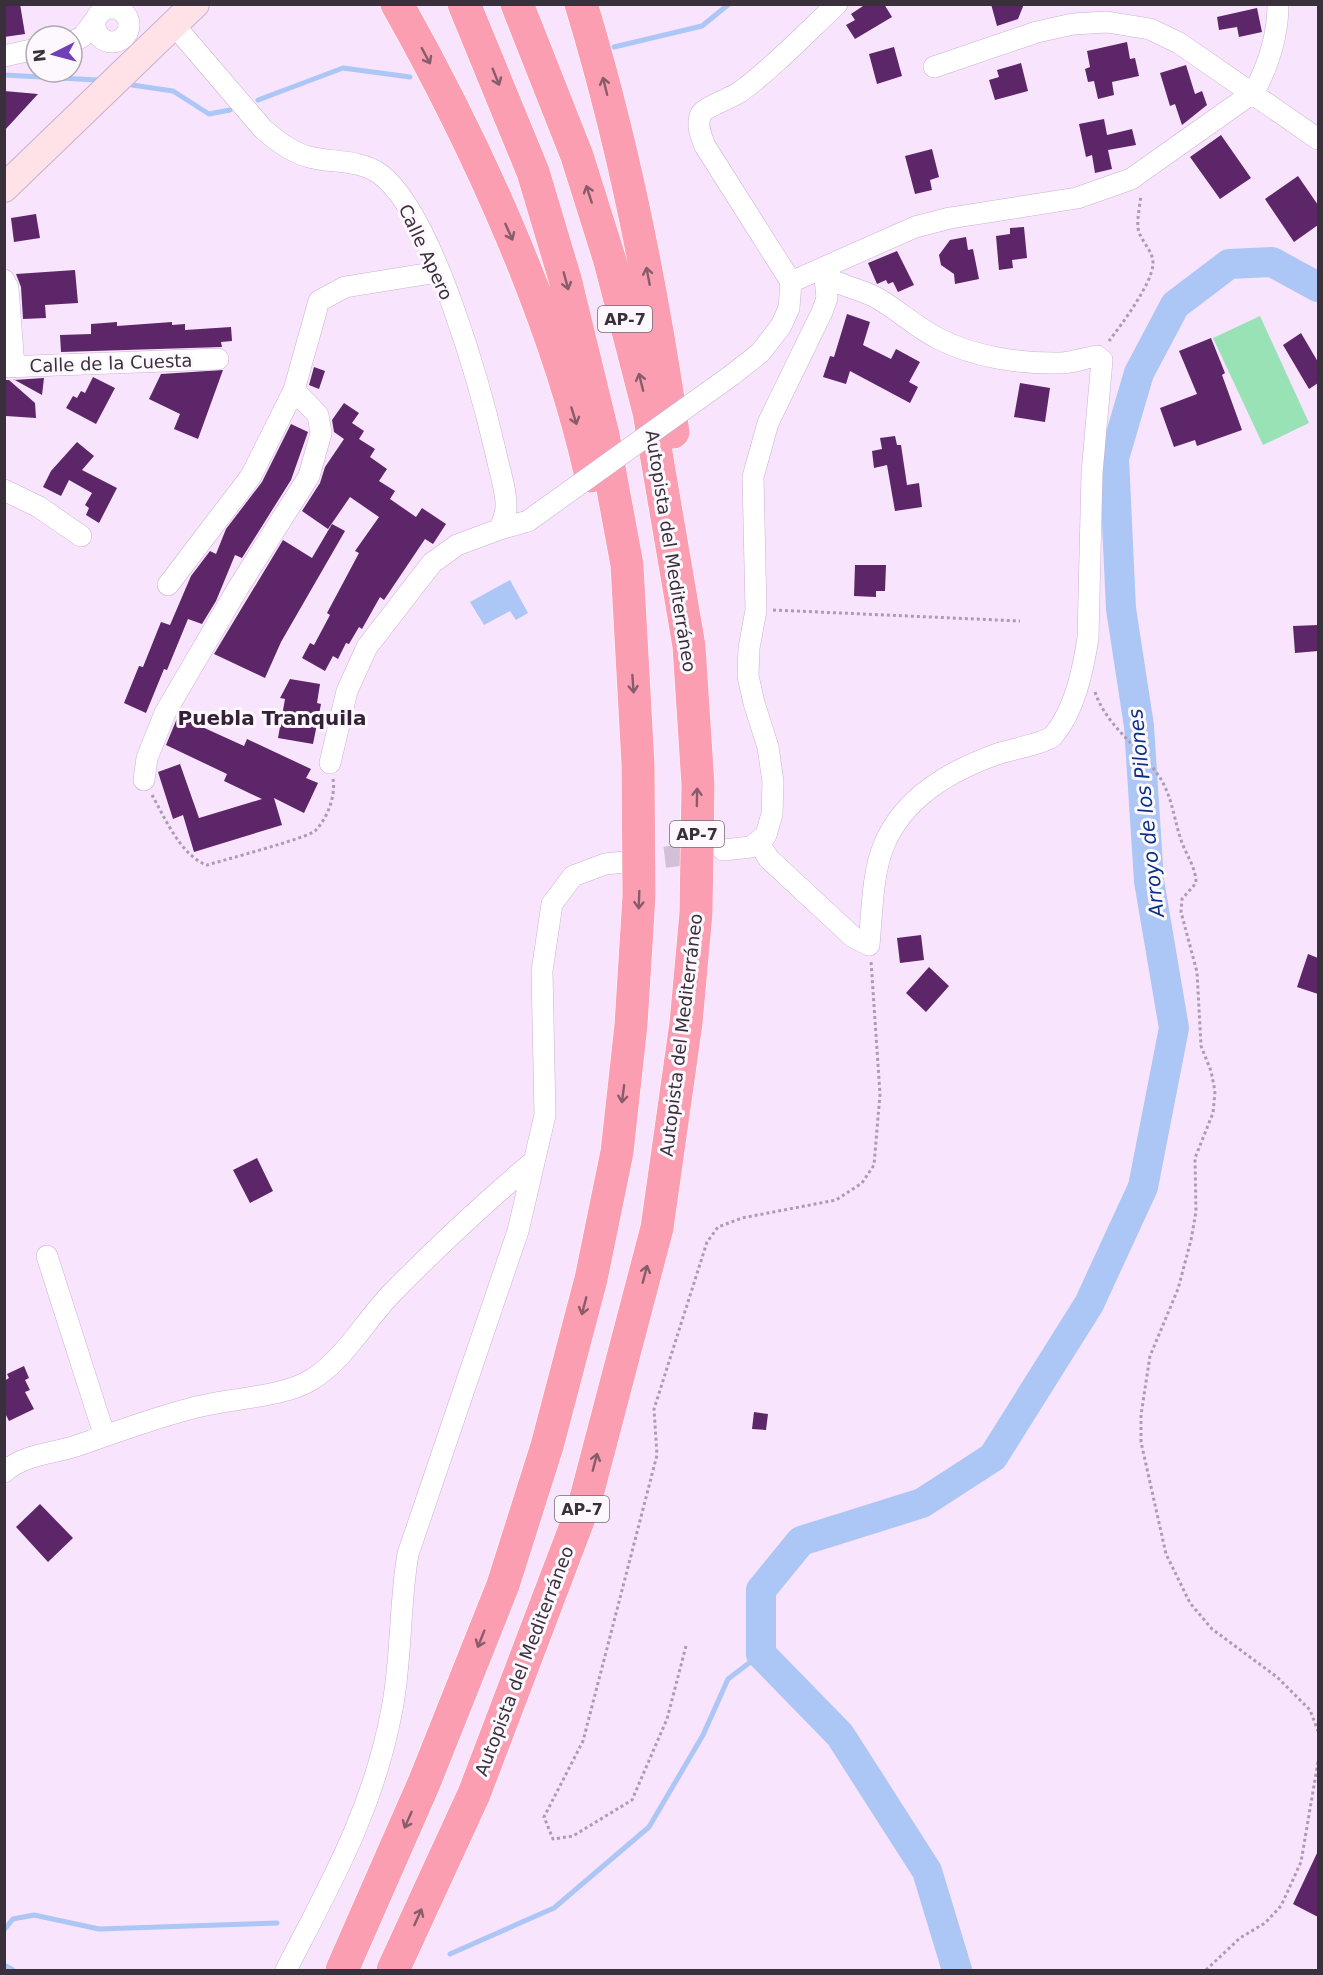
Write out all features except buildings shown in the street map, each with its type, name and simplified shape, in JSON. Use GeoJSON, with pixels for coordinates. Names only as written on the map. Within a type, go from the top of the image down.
{"type":"FeatureCollection","features":[{"type":"Feature","properties":{"kind":"highway"},"geometry":{"type":"LineString","coordinates":[[397,4],[472,149],[514,245],[556,357],[588,464],[612,568],[630,626]]}},
{"type":"Feature","properties":{"kind":"highway","name":"AP-7"},"geometry":{"type":"LineString","coordinates":[[342,1971],[424,1783],[503,1585],[547,1446],[591,1279],[616,1152],[631,1025],[639,896],[638,764],[627,565],[603,435],[566,279],[533,172],[464,4]]}},
{"type":"Feature","properties":{"kind":"highway","name":"Autopista del Mediterráneo"},"geometry":{"type":"LineString","coordinates":[[393,1971],[474,1794],[585,1502],[657,1228],[686,1023],[696,913],[698,785],[689,646],[649,412],[610,261],[577,156],[517,4]]}},
{"type":"Feature","properties":{"kind":"highway"},"geometry":{"type":"LineString","coordinates":[[581,4],[628,176],[658,324],[691,561],[689,646]]}},
{"type":"Feature","properties":{"kind":"main road"},"geometry":{"type":"LineString","coordinates":[[4,188],[195,4]]}},
{"type":"Feature","properties":{"kind":"street"},"geometry":{"type":"LineString","coordinates":[[330,763],[347,691],[367,647],[432,563],[457,545],[528,521],[732,375],[760,353],[781,326],[789,308],[791,282],[705,146],[699,120],[702,112],[707,108],[728,100],[748,85],[837,4]]}},
{"type":"Feature","properties":{"kind":"street"},"geometry":{"type":"LineString","coordinates":[[791,282],[822,274],[915,227],[950,218],[1077,198],[1131,180],[1254,92],[1270,53],[1278,20],[1278,4]]}},
{"type":"Feature","properties":{"kind":"street"},"geometry":{"type":"LineString","coordinates":[[84,41],[103,40],[96,32],[115,14]]}},
{"type":"Feature","properties":{"kind":"street"},"geometry":{"type":"LineString","coordinates":[[84,35],[115,14],[169,29]]}},
{"type":"Feature","properties":{"kind":"street"},"geometry":{"type":"LineString","coordinates":[[934,67],[1037,32],[1073,24],[1107,22],[1150,29],[1179,43],[1254,92],[1318,139]]}},
{"type":"Feature","properties":{"kind":"street","name":"Calle Apero"},"geometry":{"type":"LineString","coordinates":[[169,29],[278,142],[294,152],[365,166],[380,175],[398,193],[418,227],[438,272],[469,355],[486,411],[507,506],[500,529]]}},
{"type":"Feature","properties":{"kind":"street"},"geometry":{"type":"LineString","coordinates":[[4,56],[24,52]]}},
{"type":"Feature","properties":{"kind":"street"},"geometry":{"type":"LineString","coordinates":[[168,585],[252,476],[294,390],[319,301],[345,287],[438,272]]}},
{"type":"Feature","properties":{"kind":"street"},"geometry":{"type":"LineString","coordinates":[[758,842],[769,859],[853,937],[869,945],[875,888],[883,846],[903,814],[926,789],[966,765],[1052,738],[1068,713],[1084,661],[1092,566],[1092,473],[1102,360],[1096,356],[1063,363],[1017,362],[976,352],[939,339],[878,299],[822,274]]}},
{"type":"Feature","properties":{"kind":"street"},"geometry":{"type":"LineString","coordinates":[[723,850],[751,847],[758,842],[766,835],[772,814],[773,782],[768,747],[748,676],[749,648],[756,610],[753,477],[768,423],[827,298],[822,274]]}},
{"type":"Feature","properties":{"kind":"street"},"geometry":{"type":"LineString","coordinates":[[4,280],[8,288],[9,367]]}},
{"type":"Feature","properties":{"kind":"street","name":"Calle de la Cuesta"},"geometry":{"type":"LineString","coordinates":[[9,367],[218,359]]}},
{"type":"Feature","properties":{"kind":"street"},"geometry":{"type":"LineString","coordinates":[[144,780],[147,758],[165,713],[238,588],[309,476],[321,433],[318,415],[294,390]]}},
{"type":"Feature","properties":{"kind":"street"},"geometry":{"type":"LineString","coordinates":[[4,490],[39,507],[81,536]]}},
{"type":"Feature","properties":{"kind":"street"},"geometry":{"type":"LineString","coordinates":[[286,1971],[352,1842],[375,1784],[393,1708],[401,1595],[408,1554],[518,1232],[545,1115],[542,971],[552,904],[573,876],[605,864],[634,861]]}},
{"type":"Feature","properties":{"kind":"street"},"geometry":{"type":"LineString","coordinates":[[4,1472],[37,1455],[75,1446],[104,1434],[200,1406],[286,1389],[310,1381],[330,1365],[389,1295],[454,1231],[534,1161]]}},
{"type":"Feature","properties":{"kind":"street"},"geometry":{"type":"LineString","coordinates":[[47,1256],[104,1434]]}},
{"type":"Feature","properties":{"kind":"path"},"geometry":{"type":"LineString","coordinates":[[1096,356],[1124,321],[1151,273],[1153,263],[1150,252],[1138,228],[1143,171]]}},
{"type":"Feature","properties":{"kind":"path"},"geometry":{"type":"LineString","coordinates":[[756,610],[1020,621]]}},
{"type":"Feature","properties":{"kind":"path"},"geometry":{"type":"LineString","coordinates":[[1084,661],[1100,707],[1157,773],[1172,801],[1181,840],[1196,874],[1196,883],[1182,898],[1181,912],[1197,972],[1201,1046],[1211,1071],[1215,1091],[1213,1113],[1195,1158],[1196,1212],[1191,1240],[1178,1289],[1150,1356],[1141,1415],[1141,1442],[1157,1516],[1166,1554],[1190,1603],[1212,1629],[1277,1677],[1310,1710],[1318,1731]]}},
{"type":"Feature","properties":{"kind":"path"},"geometry":{"type":"LineString","coordinates":[[144,780],[172,830],[197,861],[207,865],[314,832],[328,810],[335,787],[330,763]]}},
{"type":"Feature","properties":{"kind":"path"},"geometry":{"type":"LineString","coordinates":[[686,1646],[667,1719],[632,1800],[573,1836],[553,1839],[544,1817],[583,1741],[657,1455],[654,1409],[707,1242],[718,1227],[742,1218],[836,1200],[862,1183],[874,1165],[880,1094],[869,945]]}},
{"type":"Feature","properties":{"kind":"path"},"geometry":{"type":"LineString","coordinates":[[1206,1971],[1240,1938],[1265,1923],[1281,1906],[1302,1862],[1318,1762]]}},
{"type":"Feature","properties":{"kind":"green space"},"geometry":{"type":"Polygon","coordinates":[[[1260,316],[1309,423],[1263,445],[1213,338],[1260,316]]]}},
{"type":"Feature","properties":{"kind":"water"},"geometry":{"type":"Polygon","coordinates":[[[510,580],[528,613],[516,620],[510,611],[484,625],[470,602],[510,580]]]}},
{"type":"Feature","properties":{"kind":"waterway"},"geometry":{"type":"LineString","coordinates":[[614,47],[702,26],[729,4]]}},
{"type":"Feature","properties":{"kind":"waterway"},"geometry":{"type":"LineString","coordinates":[[258,100],[343,68],[410,77]]}},
{"type":"Feature","properties":{"kind":"waterway"},"geometry":{"type":"LineString","coordinates":[[4,75],[97,80]]}},
{"type":"Feature","properties":{"kind":"waterway"},"geometry":{"type":"LineString","coordinates":[[132,85],[173,91],[209,114],[230,110]]}},
{"type":"Feature","properties":{"kind":"waterway","name":"Arroyo de los Pilones"},"geometry":{"type":"LineString","coordinates":[[957,1970],[927,1871],[840,1735],[761,1654],[761,1590],[801,1541],[922,1503],[993,1457],[1089,1304],[1143,1187],[1174,1028],[1149,881],[1139,726],[1121,609],[1114,458],[1139,373],[1175,305],[1229,264],[1272,262],[1318,287]]}},
{"type":"Feature","properties":{"kind":"waterway"},"geometry":{"type":"LineString","coordinates":[[450,1954],[554,1908],[649,1827],[703,1735],[728,1679],[761,1654]]}},
{"type":"Feature","properties":{"kind":"waterway"},"geometry":{"type":"LineString","coordinates":[[4,1930],[13,1919],[34,1915],[99,1929],[277,1923]]}},
{"type":"Feature","properties":{"kind":"waterway"},"geometry":{"type":"LineString","coordinates":[[4,1965],[13,1970]]}},
{"type":"Feature","properties":{"kind":"tunnel"},"geometry":{"type":"LineString","coordinates":[[634,861],[708,852]]}},
{"type":"Feature","properties":{"kind":"district","name":"Puebla Tranquila"},"geometry":{"type":"Point","coordinates":[272,718]}}]}
